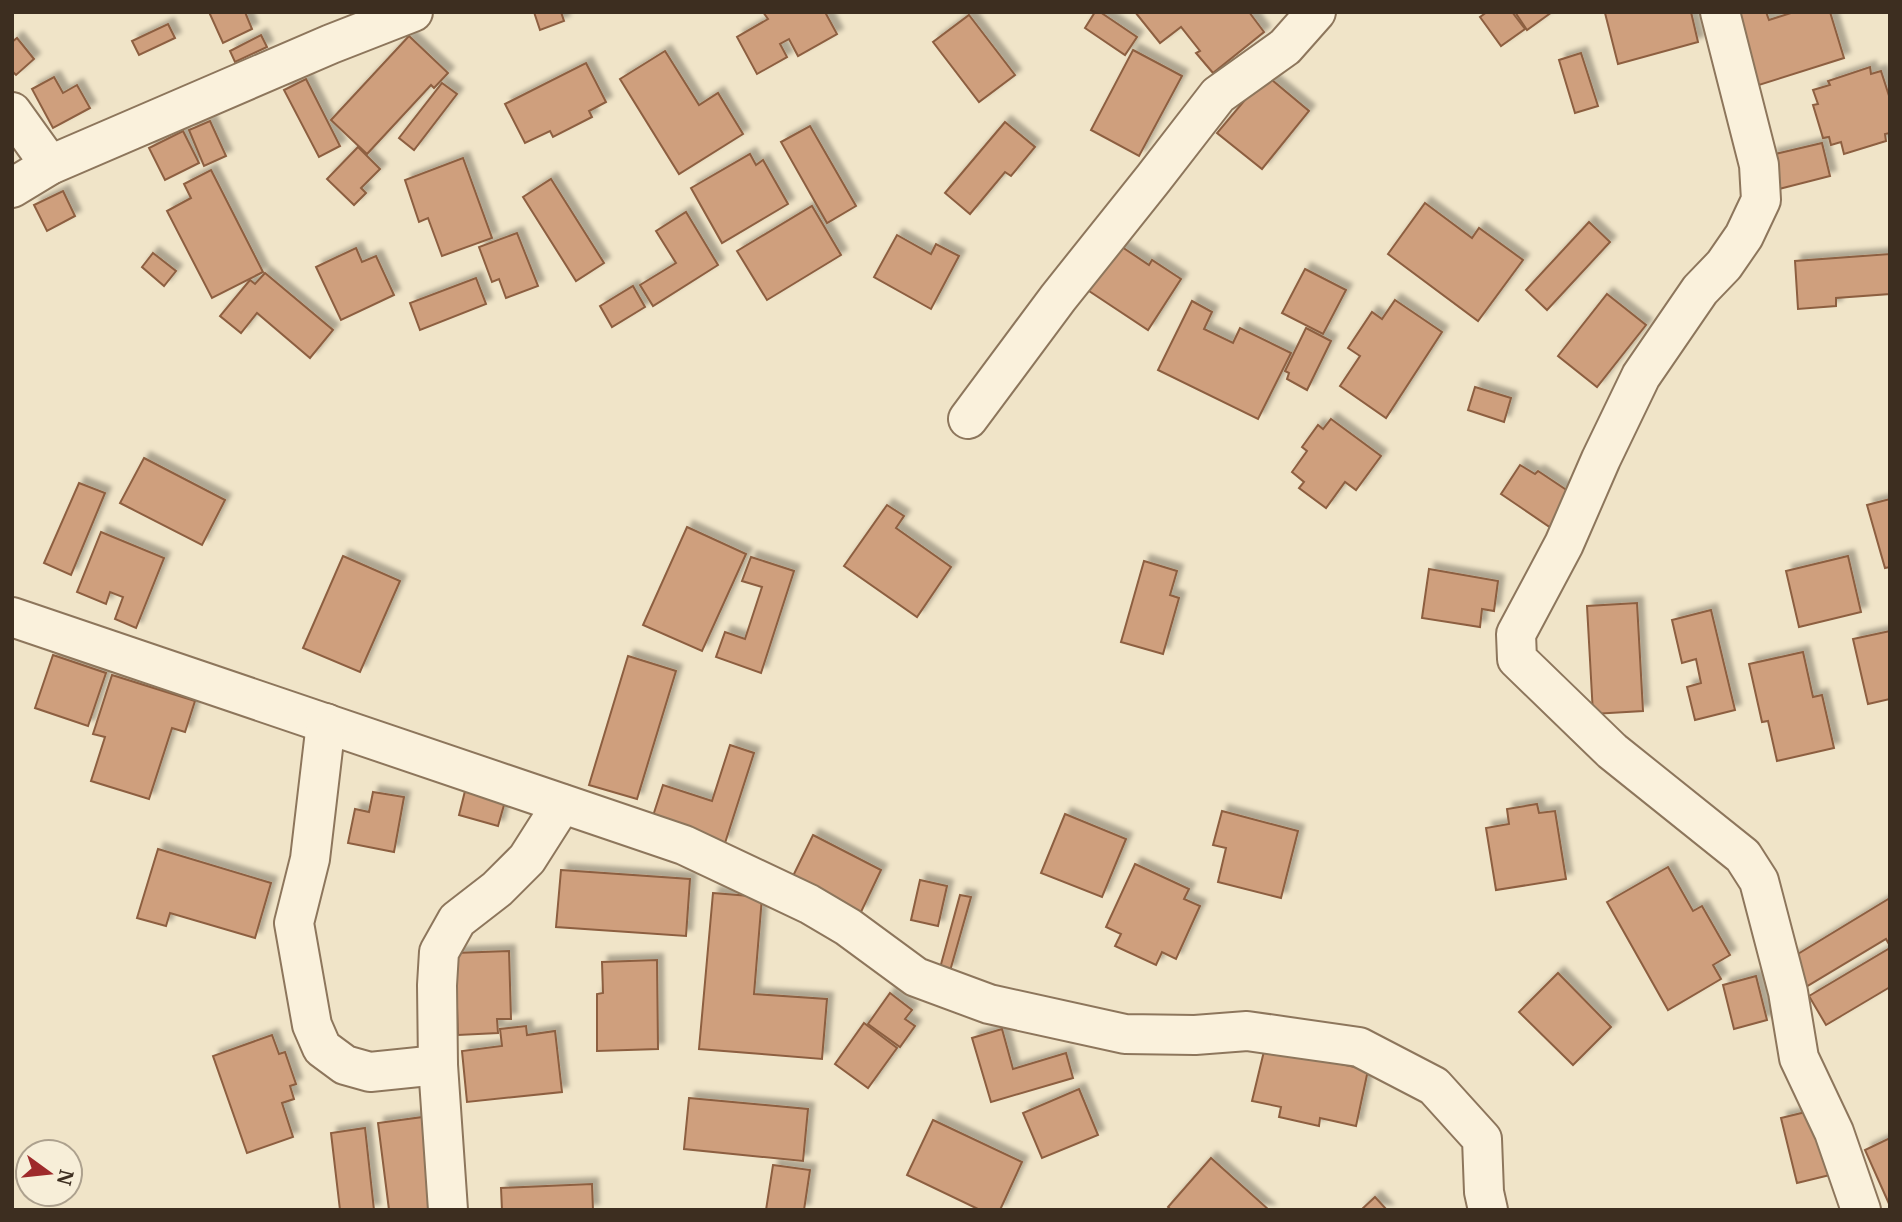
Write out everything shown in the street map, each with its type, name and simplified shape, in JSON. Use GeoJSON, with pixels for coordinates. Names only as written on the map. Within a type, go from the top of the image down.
{"type":"FeatureCollection","features":[{"type":"Feature","properties":{"kind":"street"},"geometry":{"type":"LineString","coordinates":[[12,188],[50,165],[331,44],[413,12]]}},
{"type":"Feature","properties":{"kind":"street"},"geometry":{"type":"LineString","coordinates":[[968,419],[1058,298],[1218,95],[1285,47],[1315,12]]}},
{"type":"Feature","properties":{"kind":"street"},"geometry":{"type":"LineString","coordinates":[[1720,12],[1759,165],[1761,200],[1744,236],[1724,265],[1700,290],[1641,376],[1564,544],[1516,634],[1517,659],[1612,751],[1744,856],[1759,881],[1788,992],[1799,1058],[1833,1132],[1861,1210]]}},
{"type":"Feature","properties":{"kind":"street"},"geometry":{"type":"LineString","coordinates":[[12,112],[50,165]]}},
{"type":"Feature","properties":{"kind":"street"},"geometry":{"type":"LineString","coordinates":[[12,617],[697,851],[809,904],[848,927],[916,977],[989,1004],[1125,1034],[1195,1035],[1247,1031],[1359,1047],[1434,1086],[1482,1139],[1484,1192],[1488,1210]]}},
{"type":"Feature","properties":{"kind":"street"},"geometry":{"type":"LineString","coordinates":[[326,723],[310,859],[294,923],[312,1025],[322,1048],[345,1065],[370,1072],[438,1065]]}},
{"type":"Feature","properties":{"kind":"street"},"geometry":{"type":"LineString","coordinates":[[448,1210],[438,1065],[439,952],[457,920],[497,889],[527,859],[562,804]]}},
{"type":"Feature","properties":{"kind":"building"},"geometry":{"type":"Polygon","coordinates":[[[209,12],[245,12],[252,29],[223,43],[209,12]]]}},
{"type":"Feature","properties":{"kind":"building"},"geometry":{"type":"Polygon","coordinates":[[[534,12],[561,12],[564,21],[540,30],[534,12]]]}},
{"type":"Feature","properties":{"kind":"building"},"geometry":{"type":"Polygon","coordinates":[[[763,12],[825,12],[837,34],[798,56],[789,39],[780,44],[787,57],[757,74],[737,37],[768,19],[763,12]]]}},
{"type":"Feature","properties":{"kind":"building"},"geometry":{"type":"Polygon","coordinates":[[[1095,12],[1100,12],[1137,37],[1125,55],[1085,28],[1095,12]]]}},
{"type":"Feature","properties":{"kind":"building"},"geometry":{"type":"Polygon","coordinates":[[[1135,12],[1249,12],[1264,32],[1213,73],[1196,53],[1200,51],[1181,27],[1160,43],[1135,12]]]}},
{"type":"Feature","properties":{"kind":"building"},"geometry":{"type":"Polygon","coordinates":[[[1487,12],[1512,12],[1525,29],[1501,46],[1480,17],[1487,12]]]}},
{"type":"Feature","properties":{"kind":"building"},"geometry":{"type":"Polygon","coordinates":[[[1515,12],[1552,12],[1527,30],[1515,12]]]}},
{"type":"Feature","properties":{"kind":"building"},"geometry":{"type":"Polygon","coordinates":[[[1691,12],[1698,42],[1618,64],[1605,13],[1691,12]]]}},
{"type":"Feature","properties":{"kind":"building"},"geometry":{"type":"Polygon","coordinates":[[[1732,12],[1766,12],[1769,20],[1794,12],[1830,12],[1844,58],[1743,90],[1732,12]]]}},
{"type":"Feature","properties":{"kind":"building"},"geometry":{"type":"Polygon","coordinates":[[[969,15],[1015,75],[979,102],[933,42],[969,15]]]}},
{"type":"Feature","properties":{"kind":"building"},"geometry":{"type":"Polygon","coordinates":[[[168,24],[175,38],[139,55],[132,41],[168,24]]]}},
{"type":"Feature","properties":{"kind":"building"},"geometry":{"type":"Polygon","coordinates":[[[261,35],[267,47],[235,62],[230,51],[261,35]]]}},
{"type":"Feature","properties":{"kind":"building"},"geometry":{"type":"Polygon","coordinates":[[[409,36],[448,73],[434,88],[431,85],[367,154],[331,120],[409,36]]]}},
{"type":"Feature","properties":{"kind":"building"},"geometry":{"type":"Polygon","coordinates":[[[17,38],[34,59],[16,75],[12,71],[12,42],[17,38]]]}},
{"type":"Feature","properties":{"kind":"building"},"geometry":{"type":"Polygon","coordinates":[[[1133,50],[1182,76],[1139,156],[1091,130],[1133,50]]]}},
{"type":"Feature","properties":{"kind":"building"},"geometry":{"type":"Polygon","coordinates":[[[665,51],[699,105],[718,93],[743,134],[679,174],[620,79],[665,51]]]}},
{"type":"Feature","properties":{"kind":"building"},"geometry":{"type":"Polygon","coordinates":[[[1581,53],[1598,106],[1575,113],[1559,60],[1581,53]]]}},
{"type":"Feature","properties":{"kind":"building"},"geometry":{"type":"Polygon","coordinates":[[[586,63],[606,102],[589,111],[592,117],[553,137],[550,131],[525,143],[505,104],[586,63]]]}},
{"type":"Feature","properties":{"kind":"building"},"geometry":{"type":"Polygon","coordinates":[[[1870,67],[1871,74],[1881,71],[1890,99],[1890,133],[1885,134],[1886,141],[1844,154],[1841,142],[1831,145],[1829,137],[1823,138],[1813,105],[1818,104],[1813,90],[1830,85],[1828,81],[1870,67]]]}},
{"type":"Feature","properties":{"kind":"building"},"geometry":{"type":"Polygon","coordinates":[[[1266,75],[1309,111],[1262,169],[1217,133],[1266,75]]]}},
{"type":"Feature","properties":{"kind":"building"},"geometry":{"type":"Polygon","coordinates":[[[54,77],[63,93],[77,85],[90,108],[53,128],[32,89],[54,77]]]}},
{"type":"Feature","properties":{"kind":"building"},"geometry":{"type":"Polygon","coordinates":[[[306,79],[340,146],[319,157],[284,90],[306,79]]]}},
{"type":"Feature","properties":{"kind":"building"},"geometry":{"type":"Polygon","coordinates":[[[442,83],[457,94],[414,150],[399,138],[442,83]]]}},
{"type":"Feature","properties":{"kind":"building"},"geometry":{"type":"Polygon","coordinates":[[[210,121],[226,156],[204,166],[189,130],[210,121]]]}},
{"type":"Feature","properties":{"kind":"building"},"geometry":{"type":"Polygon","coordinates":[[[1005,122],[1035,147],[1011,176],[1005,172],[970,214],[945,193],[1005,122]]]}},
{"type":"Feature","properties":{"kind":"building"},"geometry":{"type":"Polygon","coordinates":[[[810,126],[856,206],[827,223],[781,142],[810,126]]]}},
{"type":"Feature","properties":{"kind":"building"},"geometry":{"type":"Polygon","coordinates":[[[183,131],[199,163],[165,180],[149,148],[183,131]]]}},
{"type":"Feature","properties":{"kind":"building"},"geometry":{"type":"Polygon","coordinates":[[[1822,143],[1830,176],[1779,189],[1771,155],[1822,143]]]}},
{"type":"Feature","properties":{"kind":"building"},"geometry":{"type":"Polygon","coordinates":[[[358,147],[380,169],[361,188],[366,193],[354,205],[327,179],[358,147]]]}},
{"type":"Feature","properties":{"kind":"building"},"geometry":{"type":"Polygon","coordinates":[[[750,154],[756,165],[763,160],[788,204],[722,243],[691,188],[750,154]]]}},
{"type":"Feature","properties":{"kind":"building"},"geometry":{"type":"Polygon","coordinates":[[[463,158],[492,238],[442,256],[428,218],[419,222],[405,180],[463,158]]]}},
{"type":"Feature","properties":{"kind":"building"},"geometry":{"type":"Polygon","coordinates":[[[211,170],[263,272],[212,298],[167,211],[191,198],[184,184],[211,170]]]}},
{"type":"Feature","properties":{"kind":"building"},"geometry":{"type":"Polygon","coordinates":[[[551,179],[604,263],[576,281],[523,197],[551,179]]]}},
{"type":"Feature","properties":{"kind":"building"},"geometry":{"type":"Polygon","coordinates":[[[63,191],[75,216],[47,231],[34,205],[63,191]]]}},
{"type":"Feature","properties":{"kind":"building"},"geometry":{"type":"Polygon","coordinates":[[[1425,203],[1472,238],[1479,228],[1523,260],[1478,321],[1388,254],[1425,203]]]}},
{"type":"Feature","properties":{"kind":"building"},"geometry":{"type":"Polygon","coordinates":[[[812,206],[841,255],[767,300],[737,251],[812,206]]]}},
{"type":"Feature","properties":{"kind":"building"},"geometry":{"type":"Polygon","coordinates":[[[686,212],[718,265],[653,306],[640,285],[676,263],[656,231],[686,212]]]}},
{"type":"Feature","properties":{"kind":"building"},"geometry":{"type":"Polygon","coordinates":[[[1589,222],[1610,242],[1547,310],[1526,290],[1589,222]]]}},
{"type":"Feature","properties":{"kind":"building"},"geometry":{"type":"Polygon","coordinates":[[[517,233],[538,286],[506,298],[499,279],[492,282],[479,247],[517,233]]]}},
{"type":"Feature","properties":{"kind":"building"},"geometry":{"type":"Polygon","coordinates":[[[897,235],[931,254],[936,244],[959,256],[931,309],[874,277],[897,235]]]}},
{"type":"Feature","properties":{"kind":"building"},"geometry":{"type":"Polygon","coordinates":[[[1116,243],[1149,265],[1152,260],[1181,279],[1148,330],[1086,289],[1116,243]]]}},
{"type":"Feature","properties":{"kind":"building"},"geometry":{"type":"Polygon","coordinates":[[[356,248],[362,262],[376,256],[394,295],[341,320],[316,267],[356,248]]]}},
{"type":"Feature","properties":{"kind":"building"},"geometry":{"type":"Polygon","coordinates":[[[153,253],[176,271],[164,286],[142,267],[153,253]]]}},
{"type":"Feature","properties":{"kind":"building"},"geometry":{"type":"Polygon","coordinates":[[[1890,254],[1890,294],[1836,298],[1836,306],[1798,309],[1795,261],[1890,254]]]}},
{"type":"Feature","properties":{"kind":"building"},"geometry":{"type":"Polygon","coordinates":[[[1305,269],[1346,290],[1323,334],[1282,313],[1305,269]]]}},
{"type":"Feature","properties":{"kind":"building"},"geometry":{"type":"Polygon","coordinates":[[[265,273],[333,330],[310,358],[257,313],[241,333],[220,316],[250,280],[255,284],[265,273]]]}},
{"type":"Feature","properties":{"kind":"building"},"geometry":{"type":"Polygon","coordinates":[[[476,278],[486,304],[420,330],[410,303],[476,278]]]}},
{"type":"Feature","properties":{"kind":"building"},"geometry":{"type":"Polygon","coordinates":[[[633,286],[645,307],[612,327],[600,306],[633,286]]]}},
{"type":"Feature","properties":{"kind":"building"},"geometry":{"type":"Polygon","coordinates":[[[1607,294],[1646,325],[1597,387],[1558,356],[1607,294]]]}},
{"type":"Feature","properties":{"kind":"building"},"geometry":{"type":"Polygon","coordinates":[[[1395,300],[1442,332],[1386,418],[1340,386],[1360,356],[1348,348],[1372,312],[1382,319],[1395,300]]]}},
{"type":"Feature","properties":{"kind":"building"},"geometry":{"type":"Polygon","coordinates":[[[1192,301],[1212,312],[1204,329],[1233,343],[1240,328],[1291,353],[1258,419],[1158,370],[1192,301]]]}},
{"type":"Feature","properties":{"kind":"building"},"geometry":{"type":"Polygon","coordinates":[[[1306,328],[1331,341],[1307,390],[1287,379],[1289,373],[1285,371],[1306,328]]]}},
{"type":"Feature","properties":{"kind":"building"},"geometry":{"type":"Polygon","coordinates":[[[1475,387],[1511,398],[1504,422],[1468,410],[1475,387]]]}},
{"type":"Feature","properties":{"kind":"building"},"geometry":{"type":"Polygon","coordinates":[[[1331,419],[1381,456],[1356,490],[1345,482],[1326,508],[1299,488],[1304,482],[1292,472],[1307,451],[1302,447],[1318,425],[1323,429],[1331,419]]]}},
{"type":"Feature","properties":{"kind":"building"},"geometry":{"type":"Polygon","coordinates":[[[144,458],[225,500],[202,545],[120,503],[144,458]]]}},
{"type":"Feature","properties":{"kind":"building"},"geometry":{"type":"Polygon","coordinates":[[[1520,465],[1535,474],[1538,471],[1577,497],[1554,530],[1501,494],[1520,465]]]}},
{"type":"Feature","properties":{"kind":"building"},"geometry":{"type":"Polygon","coordinates":[[[79,483],[105,493],[71,575],[44,563],[79,483]]]}},
{"type":"Feature","properties":{"kind":"building"},"geometry":{"type":"Polygon","coordinates":[[[1890,499],[1890,567],[1885,568],[1867,505],[1890,499]]]}},
{"type":"Feature","properties":{"kind":"building"},"geometry":{"type":"Polygon","coordinates":[[[887,505],[904,516],[896,528],[951,567],[917,617],[844,566],[887,505]]]}},
{"type":"Feature","properties":{"kind":"building"},"geometry":{"type":"Polygon","coordinates":[[[687,527],[746,554],[702,651],[643,625],[687,527]]]}},
{"type":"Feature","properties":{"kind":"building"},"geometry":{"type":"Polygon","coordinates":[[[101,532],[164,558],[136,628],[115,619],[123,597],[110,592],[106,604],[77,592],[101,532]]]}},
{"type":"Feature","properties":{"kind":"building"},"geometry":{"type":"Polygon","coordinates":[[[343,556],[400,581],[360,672],[303,648],[343,556]]]}},
{"type":"Feature","properties":{"kind":"building"},"geometry":{"type":"Polygon","coordinates":[[[1848,556],[1861,612],[1799,627],[1786,571],[1848,556]]]}},
{"type":"Feature","properties":{"kind":"building"},"geometry":{"type":"Polygon","coordinates":[[[751,557],[794,571],[761,673],[716,657],[725,632],[745,639],[762,587],[742,581],[751,557]]]}},
{"type":"Feature","properties":{"kind":"building"},"geometry":{"type":"Polygon","coordinates":[[[1144,561],[1177,571],[1170,595],[1179,598],[1163,654],[1121,642],[1144,561]]]}},
{"type":"Feature","properties":{"kind":"building"},"geometry":{"type":"Polygon","coordinates":[[[1429,569],[1498,581],[1494,611],[1482,609],[1480,627],[1422,618],[1429,569]]]}},
{"type":"Feature","properties":{"kind":"building"},"geometry":{"type":"Polygon","coordinates":[[[1637,603],[1643,711],[1593,714],[1587,606],[1637,603]]]}},
{"type":"Feature","properties":{"kind":"building"},"geometry":{"type":"Polygon","coordinates":[[[1711,610],[1735,710],[1695,720],[1687,687],[1701,683],[1696,659],[1682,663],[1672,620],[1711,610]]]}},
{"type":"Feature","properties":{"kind":"building"},"geometry":{"type":"Polygon","coordinates":[[[1890,631],[1890,699],[1868,704],[1853,639],[1890,631]]]}},
{"type":"Feature","properties":{"kind":"building"},"geometry":{"type":"Polygon","coordinates":[[[1803,652],[1813,697],[1822,695],[1834,748],[1777,761],[1768,721],[1762,722],[1749,664],[1803,652]]]}},
{"type":"Feature","properties":{"kind":"building"},"geometry":{"type":"Polygon","coordinates":[[[53,655],[106,673],[88,726],[35,708],[53,655]]]}},
{"type":"Feature","properties":{"kind":"building"},"geometry":{"type":"Polygon","coordinates":[[[628,656],[676,671],[637,799],[589,785],[628,656]]]}},
{"type":"Feature","properties":{"kind":"building"},"geometry":{"type":"Polygon","coordinates":[[[112,675],[195,701],[185,732],[172,728],[149,799],[91,781],[105,737],[93,734],[112,675]]]}},
{"type":"Feature","properties":{"kind":"building"},"geometry":{"type":"Polygon","coordinates":[[[730,745],[754,753],[725,843],[652,819],[663,785],[712,801],[730,745]]]}},
{"type":"Feature","properties":{"kind":"building"},"geometry":{"type":"Polygon","coordinates":[[[466,787],[506,798],[498,826],[459,815],[466,787]]]}},
{"type":"Feature","properties":{"kind":"building"},"geometry":{"type":"Polygon","coordinates":[[[373,792],[404,797],[394,852],[348,843],[355,809],[369,812],[373,792]]]}},
{"type":"Feature","properties":{"kind":"building"},"geometry":{"type":"Polygon","coordinates":[[[1537,804],[1539,813],[1555,811],[1566,879],[1496,890],[1486,828],[1509,824],[1507,809],[1537,804]]]}},
{"type":"Feature","properties":{"kind":"building"},"geometry":{"type":"Polygon","coordinates":[[[1222,811],[1298,831],[1281,898],[1218,882],[1226,848],[1213,845],[1222,811]]]}},
{"type":"Feature","properties":{"kind":"building"},"geometry":{"type":"Polygon","coordinates":[[[1065,814],[1126,839],[1102,897],[1041,873],[1065,814]]]}},
{"type":"Feature","properties":{"kind":"building"},"geometry":{"type":"Polygon","coordinates":[[[813,835],[881,870],[861,912],[792,878],[813,835]]]}},
{"type":"Feature","properties":{"kind":"building"},"geometry":{"type":"Polygon","coordinates":[[[158,849],[271,883],[255,938],[170,913],[166,926],[137,918],[158,849]]]}},
{"type":"Feature","properties":{"kind":"building"},"geometry":{"type":"Polygon","coordinates":[[[1135,864],[1189,889],[1184,899],[1200,906],[1176,959],[1162,952],[1156,965],[1115,946],[1121,934],[1106,927],[1135,864]]]}},
{"type":"Feature","properties":{"kind":"building"},"geometry":{"type":"Polygon","coordinates":[[[1668,867],[1693,911],[1702,906],[1730,955],[1713,965],[1721,979],[1668,1010],[1607,902],[1668,867]]]}},
{"type":"Feature","properties":{"kind":"building"},"geometry":{"type":"Polygon","coordinates":[[[561,870],[690,879],[686,936],[556,927],[561,870]]]}},
{"type":"Feature","properties":{"kind":"building"},"geometry":{"type":"Polygon","coordinates":[[[920,880],[947,886],[938,926],[911,920],[920,880]]]}},
{"type":"Feature","properties":{"kind":"building"},"geometry":{"type":"Polygon","coordinates":[[[713,893],[762,897],[754,994],[827,999],[822,1059],[699,1049],[713,893]]]}},
{"type":"Feature","properties":{"kind":"building"},"geometry":{"type":"Polygon","coordinates":[[[960,895],[971,897],[950,971],[940,968],[960,895]]]}},
{"type":"Feature","properties":{"kind":"building"},"geometry":{"type":"Polygon","coordinates":[[[1890,898],[1890,946],[1886,939],[1804,988],[1788,960],[1890,898]]]}},
{"type":"Feature","properties":{"kind":"building"},"geometry":{"type":"Polygon","coordinates":[[[1890,948],[1890,987],[1826,1025],[1809,996],[1890,948]]]}},
{"type":"Feature","properties":{"kind":"building"},"geometry":{"type":"Polygon","coordinates":[[[509,951],[511,1019],[497,1019],[498,1033],[458,1035],[455,953],[509,951]]]}},
{"type":"Feature","properties":{"kind":"building"},"geometry":{"type":"Polygon","coordinates":[[[657,960],[658,1049],[597,1051],[597,994],[603,993],[602,962],[657,960]]]}},
{"type":"Feature","properties":{"kind":"building"},"geometry":{"type":"Polygon","coordinates":[[[1558,973],[1611,1027],[1573,1065],[1519,1012],[1558,973]]]}},
{"type":"Feature","properties":{"kind":"building"},"geometry":{"type":"Polygon","coordinates":[[[1756,976],[1767,1020],[1734,1029],[1723,985],[1756,976]]]}},
{"type":"Feature","properties":{"kind":"building"},"geometry":{"type":"Polygon","coordinates":[[[890,993],[912,1010],[905,1019],[915,1026],[900,1047],[868,1024],[890,993]]]}},
{"type":"Feature","properties":{"kind":"building"},"geometry":{"type":"Polygon","coordinates":[[[864,1023],[897,1048],[868,1088],[835,1064],[864,1023]]]}},
{"type":"Feature","properties":{"kind":"building"},"geometry":{"type":"Polygon","coordinates":[[[526,1026],[527,1035],[555,1031],[562,1092],[467,1102],[462,1051],[502,1046],[500,1029],[526,1026]]]}},
{"type":"Feature","properties":{"kind":"building"},"geometry":{"type":"Polygon","coordinates":[[[1002,1029],[1013,1069],[1066,1053],[1073,1078],[991,1102],[972,1038],[1002,1029]]]}},
{"type":"Feature","properties":{"kind":"building"},"geometry":{"type":"Polygon","coordinates":[[[272,1035],[279,1054],[285,1052],[296,1084],[290,1086],[294,1099],[282,1103],[293,1137],[247,1153],[213,1056],[272,1035]]]}},
{"type":"Feature","properties":{"kind":"building"},"geometry":{"type":"Polygon","coordinates":[[[1265,1047],[1368,1070],[1356,1126],[1320,1118],[1319,1126],[1279,1117],[1281,1107],[1252,1101],[1265,1047]]]}},
{"type":"Feature","properties":{"kind":"building"},"geometry":{"type":"Polygon","coordinates":[[[1079,1089],[1098,1135],[1042,1158],[1023,1113],[1079,1089]]]}},
{"type":"Feature","properties":{"kind":"building"},"geometry":{"type":"Polygon","coordinates":[[[689,1098],[808,1109],[803,1161],[684,1149],[689,1098]]]}},
{"type":"Feature","properties":{"kind":"building"},"geometry":{"type":"Polygon","coordinates":[[[1818,1109],[1834,1174],[1797,1183],[1781,1118],[1818,1109]]]}},
{"type":"Feature","properties":{"kind":"building"},"geometry":{"type":"Polygon","coordinates":[[[423,1117],[434,1210],[389,1210],[378,1123],[423,1117]]]}},
{"type":"Feature","properties":{"kind":"building"},"geometry":{"type":"Polygon","coordinates":[[[933,1120],[1022,1162],[1000,1210],[980,1210],[907,1175],[933,1120]]]}},
{"type":"Feature","properties":{"kind":"building"},"geometry":{"type":"Polygon","coordinates":[[[365,1128],[374,1210],[340,1210],[331,1133],[365,1128]]]}},
{"type":"Feature","properties":{"kind":"building"},"geometry":{"type":"Polygon","coordinates":[[[1890,1138],[1890,1206],[1865,1150],[1890,1138]]]}},
{"type":"Feature","properties":{"kind":"building"},"geometry":{"type":"Polygon","coordinates":[[[1211,1158],[1269,1210],[1171,1210],[1168,1207],[1211,1158]]]}},
{"type":"Feature","properties":{"kind":"building"},"geometry":{"type":"Polygon","coordinates":[[[773,1165],[810,1170],[804,1210],[766,1210],[773,1165]]]}},
{"type":"Feature","properties":{"kind":"building"},"geometry":{"type":"Polygon","coordinates":[[[592,1184],[593,1210],[502,1210],[501,1188],[592,1184]]]}},
{"type":"Feature","properties":{"kind":"building"},"geometry":{"type":"Polygon","coordinates":[[[1375,1197],[1387,1210],[1361,1210],[1375,1197]]]}}]}
